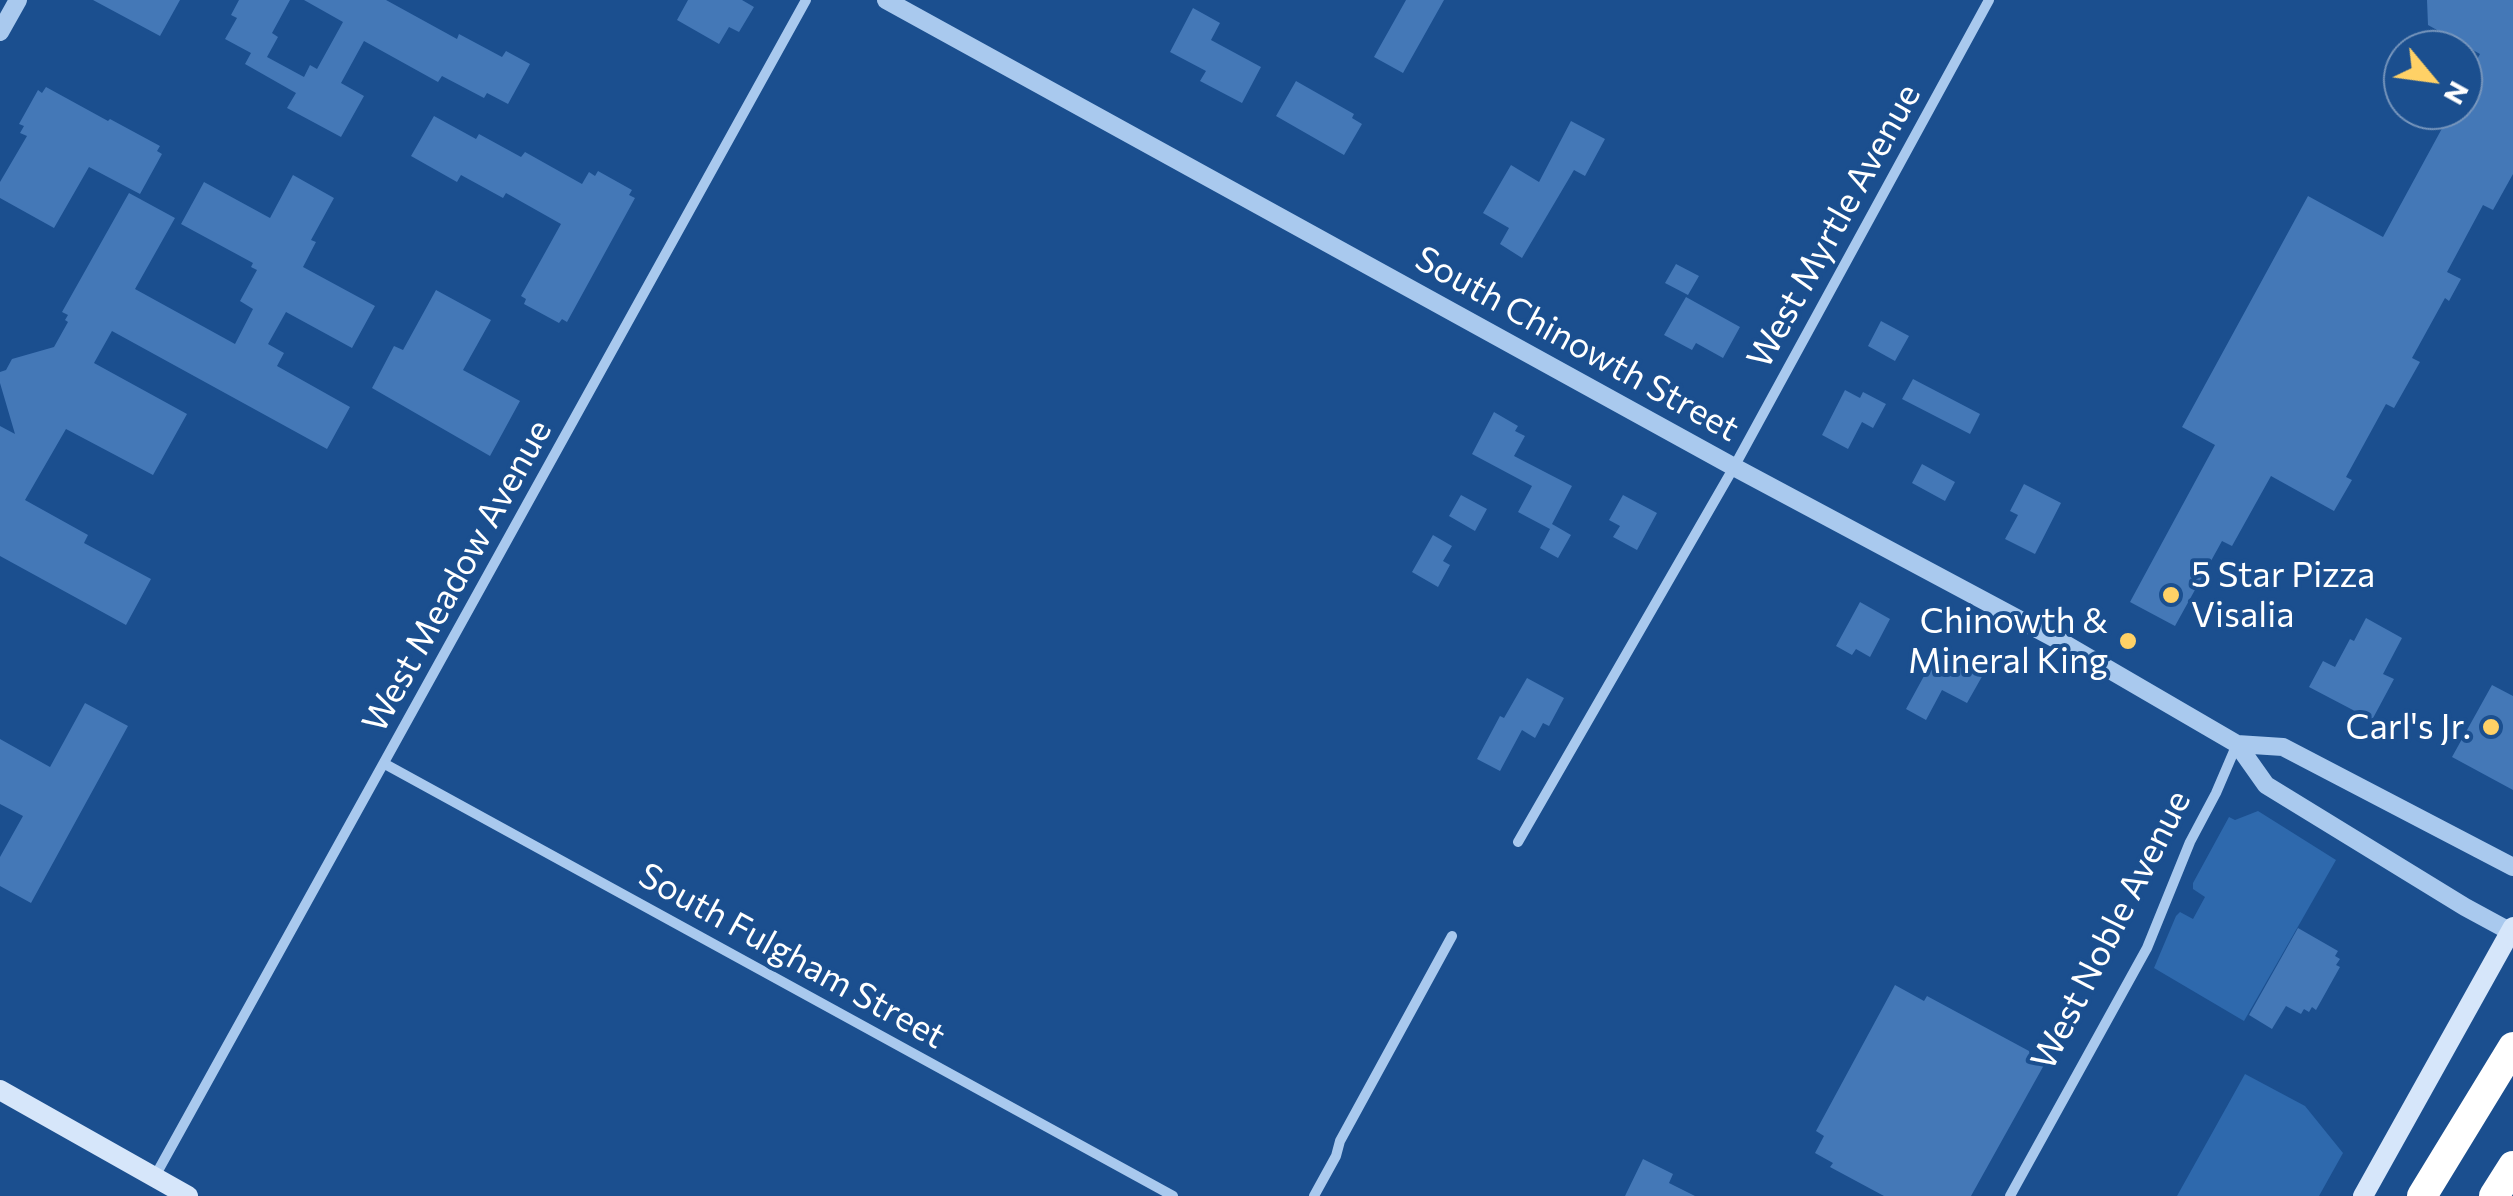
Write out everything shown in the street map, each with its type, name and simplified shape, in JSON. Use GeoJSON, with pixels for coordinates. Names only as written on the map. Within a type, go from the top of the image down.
{"type":"FeatureCollection","features":[{"type":"Feature","properties":{"kind":"highway"},"geometry":{"type":"LineString","coordinates":[[2422,1196],[2513,1048]]}},
{"type":"Feature","properties":{"kind":"highway"},"geometry":{"type":"LineString","coordinates":[[2494,1196],[2513,1166]]}},
{"type":"Feature","properties":{"kind":"main road"},"geometry":{"type":"LineString","coordinates":[[2363,1196],[2512,930]]}},
{"type":"Feature","properties":{"kind":"main road"},"geometry":{"type":"LineString","coordinates":[[0,1090],[188,1196]]}},
{"type":"Feature","properties":{"kind":"street"},"geometry":{"type":"LineString","coordinates":[[0,32],[18,0]]}},
{"type":"Feature","properties":{"kind":"street","name":"West Meadow Avenue"},"geometry":{"type":"LineString","coordinates":[[154,1178],[806,0]]}},
{"type":"Feature","properties":{"kind":"street","name":"South Chinowth Street"},"geometry":{"type":"LineString","coordinates":[[886,0],[1734,467],[2067,645],[2236,744],[2266,785],[2450,898],[2512,930]]}},
{"type":"Feature","properties":{"kind":"street","name":"West Myrtle Avenue"},"geometry":{"type":"LineString","coordinates":[[1518,842],[1734,467],[1989,0]]}},
{"type":"Feature","properties":{"kind":"street","name":"South Chinowth Street"},"geometry":{"type":"LineString","coordinates":[[2236,744],[2284,747],[2513,867]]}},
{"type":"Feature","properties":{"kind":"street","name":"West Noble Avenue"},"geometry":{"type":"LineString","coordinates":[[2010,1196],[2147,948],[2236,744]]}},
{"type":"Feature","properties":{"kind":"street","name":"South Fulgham Street"},"geometry":{"type":"LineString","coordinates":[[386,764],[1173,1196]]}},
{"type":"Feature","properties":{"kind":"street"},"geometry":{"type":"LineString","coordinates":[[1314,1196],[1452,936]]}},
{"type":"Feature","properties":{"kind":"shaded area"},"geometry":{"type":"Polygon","coordinates":[[[2258,811],[2336,860],[2244,1021],[2154,968],[2176,916],[2180,912],[2193,919],[2205,897],[2193,889],[2193,883],[2229,817],[2235,820],[2258,811]]]}},
{"type":"Feature","properties":{"kind":"shaded area"},"geometry":{"type":"Polygon","coordinates":[[[2245,1074],[2305,1106],[2343,1153],[2319,1196],[2177,1196],[2245,1074]]]}},
{"type":"Feature","properties":{"kind":"building"},"geometry":{"type":"Polygon","coordinates":[[[93,0],[180,0],[160,36],[93,0]]]}},
{"type":"Feature","properties":{"kind":"building"},"geometry":{"type":"Polygon","coordinates":[[[239,0],[290,0],[272,33],[278,37],[267,57],[304,77],[310,65],[317,69],[343,22],[304,0],[386,0],[457,39],[459,34],[502,57],[506,51],[530,64],[508,104],[487,93],[484,98],[442,76],[438,82],[364,41],[341,83],[364,96],[341,137],[287,108],[296,93],[245,64],[251,53],[225,39],[237,18],[231,15],[239,0]]]}},
{"type":"Feature","properties":{"kind":"building"},"geometry":{"type":"Polygon","coordinates":[[[688,0],[742,0],[754,7],[739,32],[729,27],[719,44],[677,20],[688,0]]]}},
{"type":"Feature","properties":{"kind":"building"},"geometry":{"type":"Polygon","coordinates":[[[1406,0],[1444,0],[1403,73],[1374,57],[1406,0]]]}},
{"type":"Feature","properties":{"kind":"building"},"geometry":{"type":"Polygon","coordinates":[[[2427,0],[2513,0],[2513,174],[2493,210],[2483,205],[2447,272],[2461,279],[2449,301],[2445,298],[2412,358],[2420,362],[2394,408],[2386,404],[2346,477],[2352,480],[2334,511],[2271,476],[2232,546],[2222,541],[2175,626],[2130,602],[2215,445],[2182,427],[2308,196],[2383,237],[2441,130],[2483,130],[2483,30],[2437,30],[2428,25],[2427,0]]]}},
{"type":"Feature","properties":{"kind":"building"},"geometry":{"type":"Polygon","coordinates":[[[1193,8],[1220,23],[1211,40],[1261,67],[1242,103],[1200,81],[1206,71],[1170,52],[1193,8]]]}},
{"type":"Feature","properties":{"kind":"building"},"geometry":{"type":"Polygon","coordinates":[[[1296,81],[1354,114],[1352,118],[1362,124],[1344,155],[1276,116],[1296,81]]]}},
{"type":"Feature","properties":{"kind":"building"},"geometry":{"type":"Polygon","coordinates":[[[46,87],[160,146],[157,151],[162,154],[140,194],[89,167],[54,228],[0,198],[0,182],[27,136],[20,133],[24,126],[19,124],[38,90],[42,93],[46,87]]]}},
{"type":"Feature","properties":{"kind":"building"},"geometry":{"type":"Polygon","coordinates":[[[434,116],[521,157],[525,152],[582,184],[589,172],[595,176],[598,171],[632,190],[629,195],[635,198],[567,322],[562,319],[559,323],[524,304],[526,299],[521,296],[561,224],[506,193],[503,198],[461,175],[457,182],[411,156],[434,116]]]}},
{"type":"Feature","properties":{"kind":"building"},"geometry":{"type":"Polygon","coordinates":[[[1571,121],[1605,139],[1585,176],[1574,170],[1522,258],[1500,244],[1509,228],[1483,213],[1511,165],[1539,182],[1571,121]]]}},
{"type":"Feature","properties":{"kind":"building"},"geometry":{"type":"Polygon","coordinates":[[[293,175],[334,198],[311,240],[316,242],[303,267],[375,306],[352,348],[286,312],[268,344],[284,353],[277,366],[350,407],[327,449],[112,331],[94,363],[187,414],[153,475],[66,429],[25,500],[88,535],[84,543],[151,579],[126,625],[0,556],[0,426],[15,434],[0,372],[6,370],[12,359],[54,347],[68,322],[68,315],[62,312],[129,193],[175,218],[135,289],[235,344],[253,309],[240,301],[257,270],[251,267],[253,263],[181,224],[204,182],[270,218],[293,175]]]}},
{"type":"Feature","properties":{"kind":"building"},"geometry":{"type":"Polygon","coordinates":[[[1676,264],[1699,276],[1688,295],[1665,283],[1676,264]]]}},
{"type":"Feature","properties":{"kind":"building"},"geometry":{"type":"Polygon","coordinates":[[[436,290],[491,320],[463,370],[520,401],[490,456],[372,388],[394,346],[403,350],[436,290]]]}},
{"type":"Feature","properties":{"kind":"building"},"geometry":{"type":"Polygon","coordinates":[[[1686,297],[1740,327],[1723,358],[1696,343],[1692,350],[1664,335],[1686,297]]]}},
{"type":"Feature","properties":{"kind":"building"},"geometry":{"type":"Polygon","coordinates":[[[1881,321],[1909,336],[1895,361],[1868,346],[1881,321]]]}},
{"type":"Feature","properties":{"kind":"building"},"geometry":{"type":"Polygon","coordinates":[[[1913,379],[1980,414],[1970,434],[1902,399],[1913,379]]]}},
{"type":"Feature","properties":{"kind":"building"},"geometry":{"type":"Polygon","coordinates":[[[1845,390],[1860,398],[1863,392],[1886,404],[1873,428],[1862,422],[1848,449],[1822,435],[1845,390]]]}},
{"type":"Feature","properties":{"kind":"building"},"geometry":{"type":"Polygon","coordinates":[[[1494,412],[1518,426],[1515,431],[1525,436],[1514,456],[1572,486],[1552,524],[1571,535],[1558,558],[1540,548],[1550,529],[1518,512],[1532,486],[1472,454],[1494,412]]]}},
{"type":"Feature","properties":{"kind":"building"},"geometry":{"type":"Polygon","coordinates":[[[1922,464],[1955,482],[1945,501],[1912,483],[1922,464]]]}},
{"type":"Feature","properties":{"kind":"building"},"geometry":{"type":"Polygon","coordinates":[[[2024,484],[2061,503],[2035,554],[2005,539],[2018,515],[2010,511],[2024,484]]]}},
{"type":"Feature","properties":{"kind":"building"},"geometry":{"type":"Polygon","coordinates":[[[1461,495],[1487,509],[1475,531],[1449,516],[1461,495]]]}},
{"type":"Feature","properties":{"kind":"building"},"geometry":{"type":"Polygon","coordinates":[[[1623,495],[1657,513],[1637,550],[1613,537],[1620,526],[1609,520],[1623,495]]]}},
{"type":"Feature","properties":{"kind":"building"},"geometry":{"type":"Polygon","coordinates":[[[1433,535],[1452,546],[1443,561],[1450,565],[1438,587],[1412,572],[1433,535]]]}},
{"type":"Feature","properties":{"kind":"building"},"geometry":{"type":"Polygon","coordinates":[[[1860,602],[1890,619],[1870,657],[1856,649],[1852,655],[1836,646],[1860,602]]]}},
{"type":"Feature","properties":{"kind":"building"},"geometry":{"type":"Polygon","coordinates":[[[2366,618],[2402,638],[2383,674],[2394,679],[2372,720],[2309,687],[2323,661],[2335,667],[2366,618]]]}},
{"type":"Feature","properties":{"kind":"building"},"geometry":{"type":"Polygon","coordinates":[[[1936,654],[1963,669],[1968,664],[1984,673],[1967,703],[1942,690],[1926,720],[1906,709],[1936,654]]]}},
{"type":"Feature","properties":{"kind":"building"},"geometry":{"type":"Polygon","coordinates":[[[1527,678],[1564,698],[1549,726],[1543,723],[1535,738],[1522,730],[1500,771],[1477,759],[1500,716],[1504,718],[1527,678]]]}},
{"type":"Feature","properties":{"kind":"building","name":"Carl's Jr."},"geometry":{"type":"Polygon","coordinates":[[[2492,685],[2513,696],[2513,790],[2452,757],[2492,685]]]}},
{"type":"Feature","properties":{"kind":"building"},"geometry":{"type":"Polygon","coordinates":[[[85,703],[128,726],[31,903],[0,886],[0,857],[23,816],[0,804],[0,739],[50,767],[85,703]]]}},
{"type":"Feature","properties":{"kind":"building"},"geometry":{"type":"Polygon","coordinates":[[[2298,928],[2338,951],[2335,956],[2340,959],[2336,965],[2340,967],[2316,1010],[2304,1009],[2301,1014],[2286,1006],[2272,1029],[2249,1015],[2298,928]]]}},
{"type":"Feature","properties":{"kind":"building"},"geometry":{"type":"Polygon","coordinates":[[[1895,985],[1924,1001],[1927,996],[2029,1051],[2030,1058],[2044,1065],[1971,1196],[1884,1196],[1830,1167],[1833,1163],[1815,1153],[1824,1136],[1816,1131],[1895,985]]]}},
{"type":"Feature","properties":{"kind":"building"},"geometry":{"type":"Polygon","coordinates":[[[1643,1159],[1673,1174],[1669,1183],[1695,1196],[1625,1196],[1643,1159]]]}},
{"type":"Feature","properties":{"kind":"place","name":"5 Star Pizza Visalia"},"geometry":{"type":"Point","coordinates":[2171,595]}},
{"type":"Feature","properties":{"kind":"place","name":"Chinowth & Mineral King"},"geometry":{"type":"Point","coordinates":[2128,641]}},
{"type":"Feature","properties":{"kind":"place","name":"Carl's Jr."},"geometry":{"type":"Point","coordinates":[2491,727]}}]}
